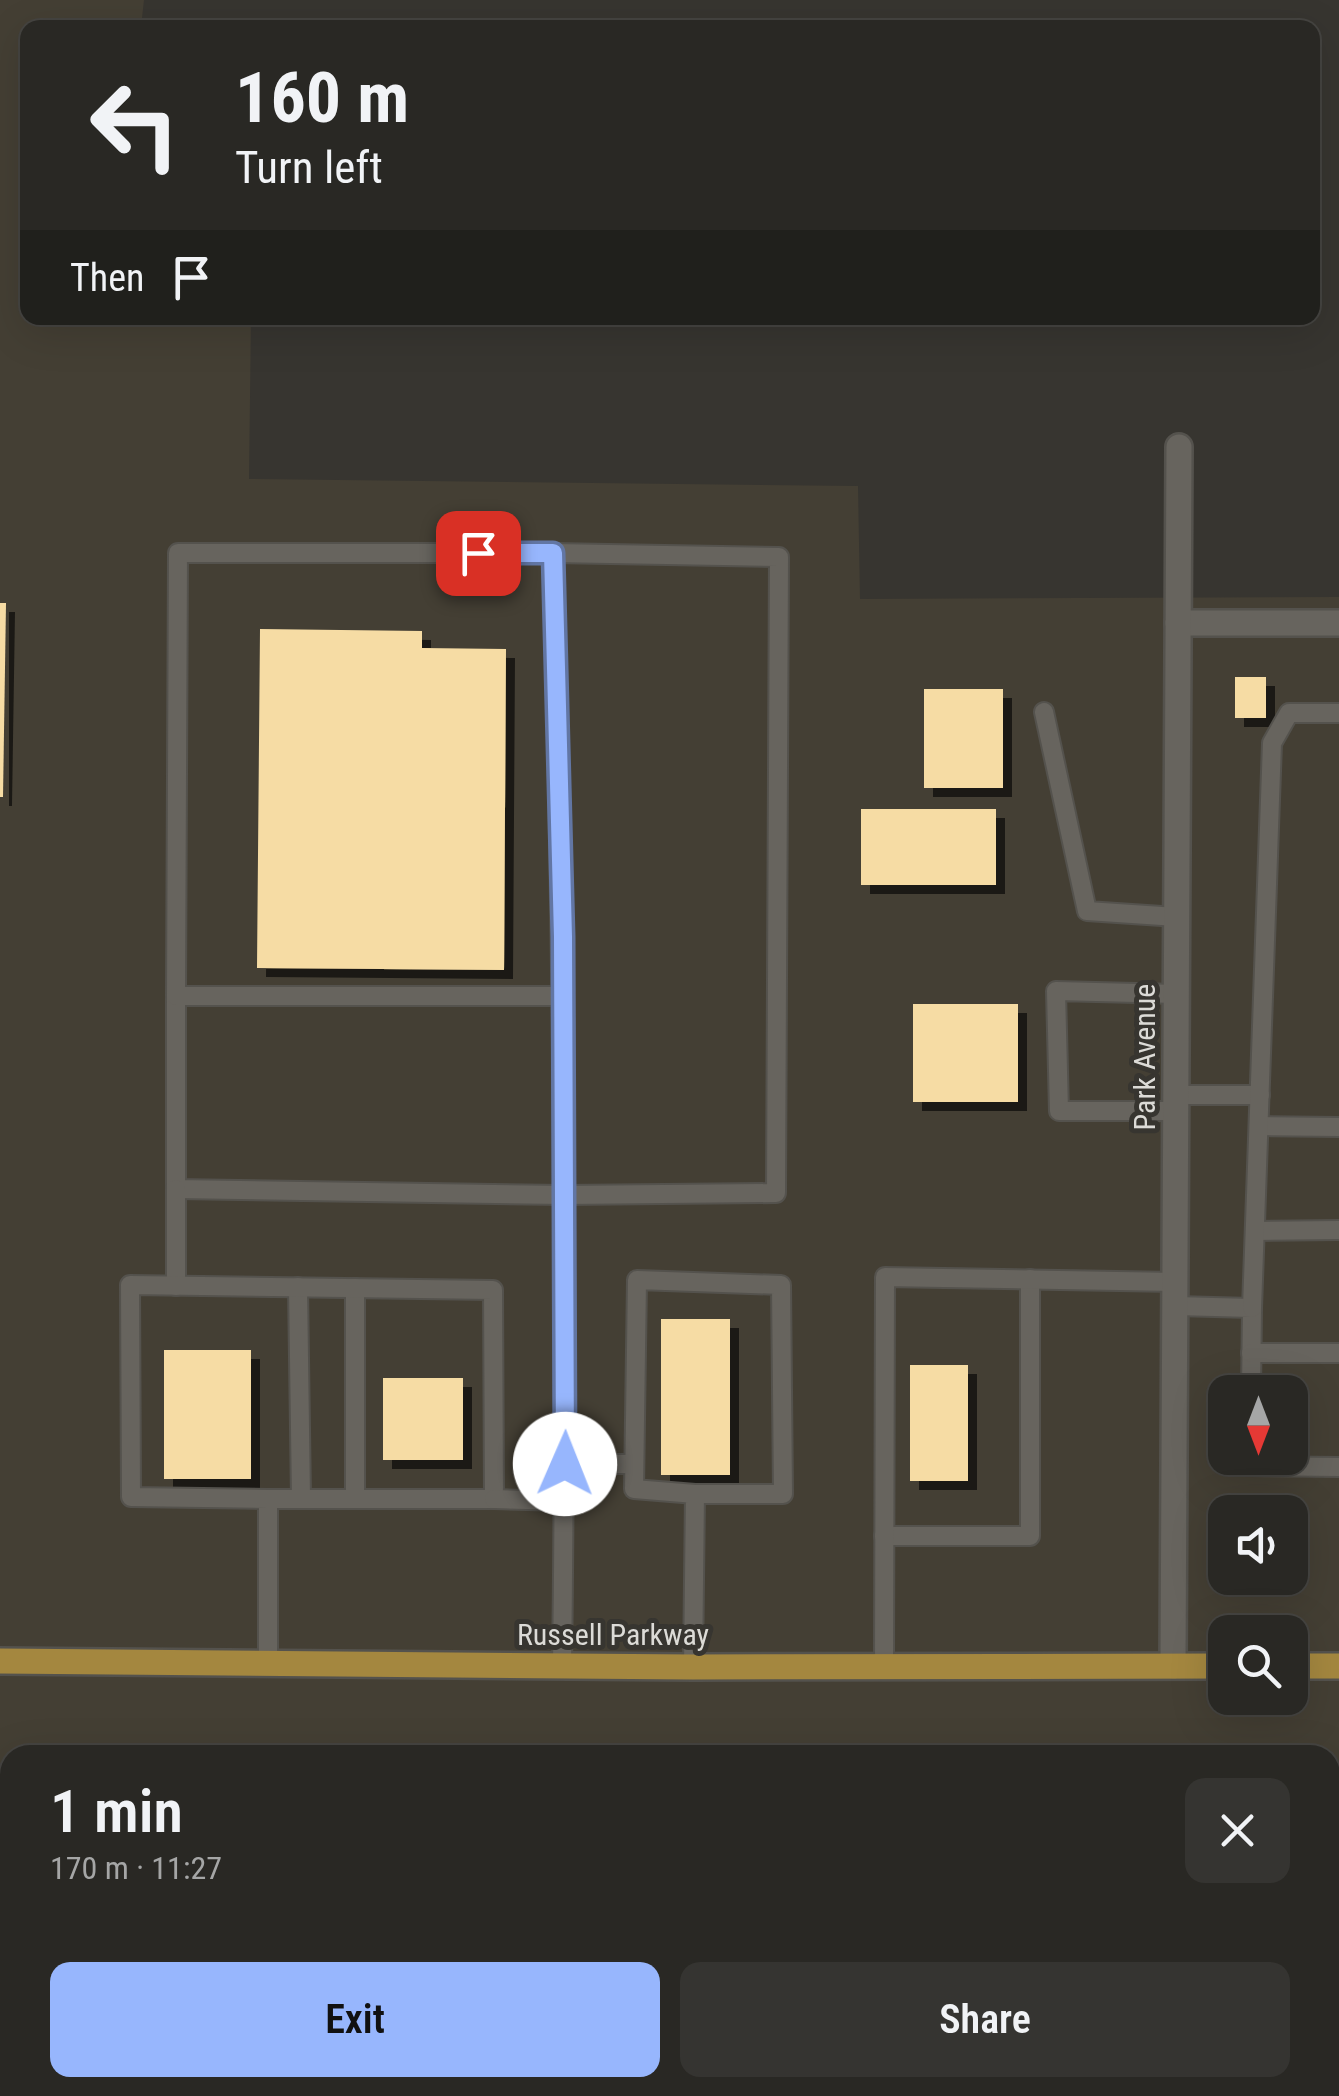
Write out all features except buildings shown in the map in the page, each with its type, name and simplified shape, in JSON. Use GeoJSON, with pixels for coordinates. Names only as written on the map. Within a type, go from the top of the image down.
{"type":"FeatureCollection","features":[{"type":"Feature","properties":{"kind":"main road","name":"Russell Parkway"},"geometry":{"type":"LineString","coordinates":[[0,1661],[693,1667],[1208,1666]]}},
{"type":"Feature","properties":{"kind":"main road"},"geometry":{"type":"LineString","coordinates":[[1308,1666],[1339,1666]]}},
{"type":"Feature","properties":{"kind":"street","name":"Park Avenue"},"geometry":{"type":"LineString","coordinates":[[1173,1666],[1179,447]]}},
{"type":"Feature","properties":{"kind":"street"},"geometry":{"type":"LineString","coordinates":[[1178,623],[1339,623]]}},
{"type":"Feature","properties":{"kind":"lane"},"geometry":{"type":"LineString","coordinates":[[176,1189],[564,1195],[776,1193],[779,557],[178,553],[176,996],[176,1189],[176,1286]]}},
{"type":"Feature","properties":{"kind":"lane"},"geometry":{"type":"LineString","coordinates":[[553,553],[564,1195],[562,1666]]}},
{"type":"Feature","properties":{"kind":"lane"},"geometry":{"type":"LineString","coordinates":[[1044,712],[1087,911],[1177,917]]}},
{"type":"Feature","properties":{"kind":"lane"},"geometry":{"type":"LineString","coordinates":[[1251,1375],[1272,743],[1289,713],[1339,713]]}},
{"type":"Feature","properties":{"kind":"lane"},"geometry":{"type":"LineString","coordinates":[[1177,994],[1056,991],[1059,1111],[1260,1095]]}},
{"type":"Feature","properties":{"kind":"lane"},"geometry":{"type":"LineString","coordinates":[[176,996],[562,996]]}},
{"type":"Feature","properties":{"kind":"lane"},"geometry":{"type":"LineString","coordinates":[[1258,1126],[1339,1128]]}},
{"type":"Feature","properties":{"kind":"lane"},"geometry":{"type":"LineString","coordinates":[[1255,1231],[1339,1230]]}},
{"type":"Feature","properties":{"kind":"lane"},"geometry":{"type":"LineString","coordinates":[[884,1666],[885,1276],[1030,1279],[1176,1294],[1252,1308]]}},
{"type":"Feature","properties":{"kind":"lane"},"geometry":{"type":"LineString","coordinates":[[884,1536],[1030,1536],[1030,1279]]}},
{"type":"Feature","properties":{"kind":"lane"},"geometry":{"type":"LineString","coordinates":[[637,1280],[781,1285],[783,1494],[695,1494],[634,1489],[637,1280]]}},
{"type":"Feature","properties":{"kind":"lane"},"geometry":{"type":"LineString","coordinates":[[494,1499],[493,1290],[130,1285],[131,1498],[564,1501]]}},
{"type":"Feature","properties":{"kind":"lane"},"geometry":{"type":"LineString","coordinates":[[298,1287],[301,1499]]}},
{"type":"Feature","properties":{"kind":"lane"},"geometry":{"type":"LineString","coordinates":[[355,1288],[355,1499]]}},
{"type":"Feature","properties":{"kind":"lane"},"geometry":{"type":"LineString","coordinates":[[1252,1353],[1339,1353]]}},
{"type":"Feature","properties":{"kind":"lane"},"geometry":{"type":"LineString","coordinates":[[565,1464],[634,1464]]}},
{"type":"Feature","properties":{"kind":"lane"},"geometry":{"type":"LineString","coordinates":[[1308,1467],[1339,1468]]}},
{"type":"Feature","properties":{"kind":"lane"},"geometry":{"type":"LineString","coordinates":[[693,1667],[695,1494]]}},
{"type":"Feature","properties":{"kind":"lane"},"geometry":{"type":"LineString","coordinates":[[268,1499],[268,1663]]}},
{"type":"Feature","properties":{"kind":"shaded area"},"geometry":{"type":"Polygon","coordinates":[[[0,0],[144,0],[142,20],[20,20],[20,325],[251,325],[249,479],[858,486],[860,599],[1339,597],[1339,1745],[0,1745],[0,0]]]}},
{"type":"Feature","properties":{"kind":"route"},"geometry":{"type":"LineString","coordinates":[[478,553],[553,553],[563,937],[565,1464]]}}]}
